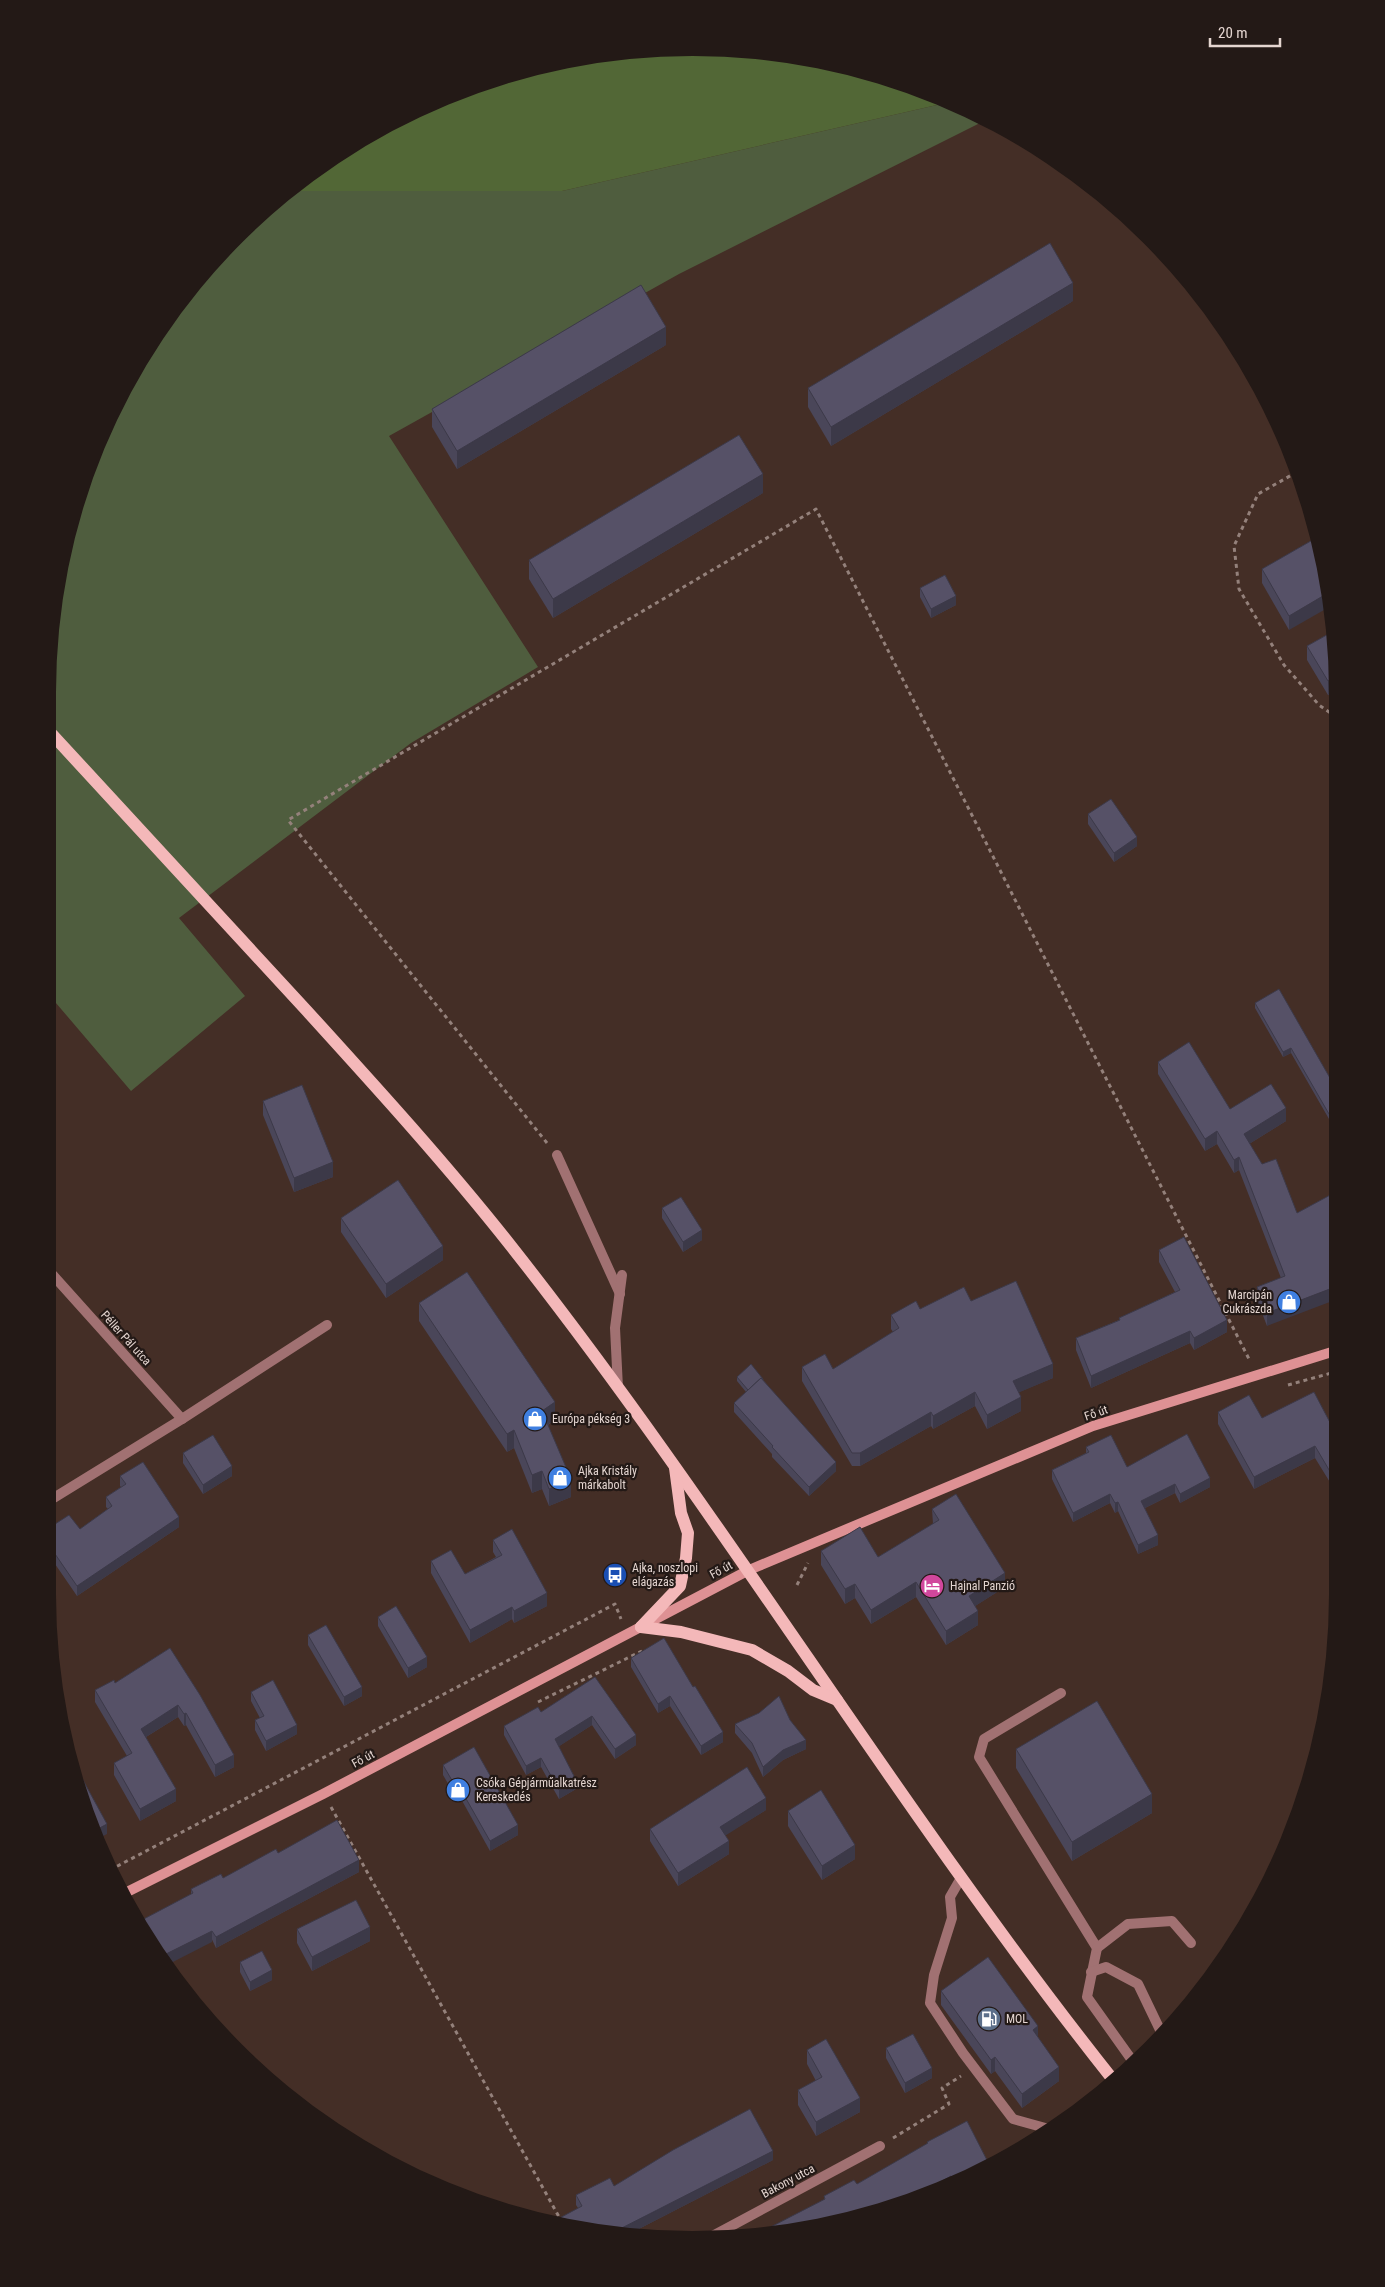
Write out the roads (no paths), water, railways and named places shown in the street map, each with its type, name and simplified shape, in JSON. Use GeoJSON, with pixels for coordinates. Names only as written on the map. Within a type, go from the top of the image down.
{"type":"FeatureCollection","features":[{"type":"Feature","properties":{"kind":"main road"},"geometry":{"type":"LineString","coordinates":[[56,739],[406,1121],[511,1246],[618,1388],[749,1570],[961,1878],[1077,2035],[1109,2075]]}},
{"type":"Feature","properties":{"kind":"main road","name":"Fő út"},"geometry":{"type":"LineString","coordinates":[[130,1891],[323,1794],[749,1570],[1093,1426],[1329,1353]]}},
{"type":"Feature","properties":{"kind":"main road"},"geometry":{"type":"LineString","coordinates":[[641,1627],[680,1586],[686,1558],[688,1533],[680,1513],[675,1467]]}},
{"type":"Feature","properties":{"kind":"main road"},"geometry":{"type":"LineString","coordinates":[[641,1627],[680,1632],[752,1650],[788,1671],[813,1690],[837,1700]]}},
{"type":"Feature","properties":{"kind":"street"},"geometry":{"type":"LineString","coordinates":[[557,1155],[620,1294]]}},
{"type":"Feature","properties":{"kind":"street"},"geometry":{"type":"LineString","coordinates":[[618,1388],[615,1328],[622,1275]]}},
{"type":"Feature","properties":{"kind":"street","name":"Péller Pál utca"},"geometry":{"type":"LineString","coordinates":[[56,1279],[182,1419]]}},
{"type":"Feature","properties":{"kind":"street"},"geometry":{"type":"LineString","coordinates":[[56,1497],[182,1419],[327,1325]]}},
{"type":"Feature","properties":{"kind":"street"},"geometry":{"type":"LineString","coordinates":[[1061,1693],[984,1739],[979,1757],[1098,1948]]}},
{"type":"Feature","properties":{"kind":"street"},"geometry":{"type":"LineString","coordinates":[[961,1878],[950,1897],[952,1918],[934,1975],[930,2003],[963,2053],[1014,2119],[1042,2126]]}},
{"type":"Feature","properties":{"kind":"street"},"geometry":{"type":"LineString","coordinates":[[1129,2056],[1087,1997],[1091,1972],[1098,1948],[1128,1924],[1172,1921],[1191,1943]]}},
{"type":"Feature","properties":{"kind":"street"},"geometry":{"type":"LineString","coordinates":[[1091,1972],[1106,1967],[1138,1984],[1159,2027]]}},
{"type":"Feature","properties":{"kind":"street","name":"Bakony utca"},"geometry":{"type":"LineString","coordinates":[[723,2230],[880,2146]]}},
{"type":"Feature","properties":{"kind":"place","name":"Marcipán Cukrászda"},"geometry":{"type":"Point","coordinates":[1289,1302]}},
{"type":"Feature","properties":{"kind":"place","name":"Európa pékség 3"},"geometry":{"type":"Point","coordinates":[535,1419]}},
{"type":"Feature","properties":{"kind":"place","name":"Ajka Kristály márkabolt"},"geometry":{"type":"Point","coordinates":[560,1478]}},
{"type":"Feature","properties":{"kind":"place","name":"Ajka, noszlopi elágazás"},"geometry":{"type":"Point","coordinates":[615,1575]}},
{"type":"Feature","properties":{"kind":"place","name":"Hajnal Panzió"},"geometry":{"type":"Point","coordinates":[932,1586]}},
{"type":"Feature","properties":{"kind":"place","name":"Csóka Gépjárműalkatrész Kereskedés"},"geometry":{"type":"Point","coordinates":[458,1790]}},
{"type":"Feature","properties":{"kind":"place","name":"MOL"},"geometry":{"type":"Point","coordinates":[989,2019]}}]}
